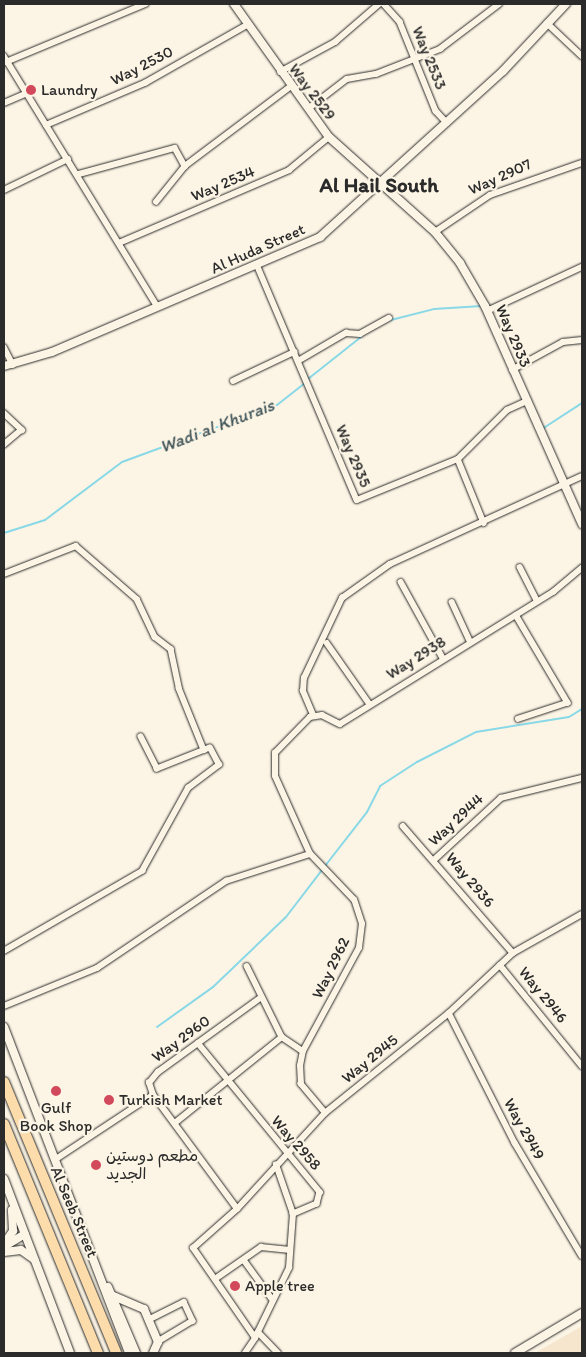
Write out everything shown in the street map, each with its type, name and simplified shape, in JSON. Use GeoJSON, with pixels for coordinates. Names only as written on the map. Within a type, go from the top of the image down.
{"type":"FeatureCollection","features":[{"type":"Feature","properties":{"kind":"highway","name":"Al Seeb Street"},"geometry":{"type":"LineString","coordinates":[[4,1082],[116,1353]]}},
{"type":"Feature","properties":{"kind":"highway","name":"Al Seeb Street"},"geometry":{"type":"LineString","coordinates":[[4,1124],[98,1353]]}},
{"type":"Feature","properties":{"kind":"street"},"geometry":{"type":"LineString","coordinates":[[145,4],[5,59],[25,94],[79,174],[158,307]]}},
{"type":"Feature","properties":{"kind":"street","name":"Way 2529"},"geometry":{"type":"LineString","coordinates":[[234,4],[290,87],[329,138],[381,185]]}},
{"type":"Feature","properties":{"kind":"street"},"geometry":{"type":"LineString","coordinates":[[280,72],[335,42],[379,4]]}},
{"type":"Feature","properties":{"kind":"street","name":"Way 2533"},"geometry":{"type":"LineString","coordinates":[[384,4],[400,22],[436,111],[447,123]]}},
{"type":"Feature","properties":{"kind":"street"},"geometry":{"type":"LineString","coordinates":[[308,109],[347,79],[415,61],[440,49],[498,4]]}},
{"type":"Feature","properties":{"kind":"street","name":"Al Huda Street"},"geometry":{"type":"LineString","coordinates":[[4,366],[13,365],[158,307],[258,266],[320,237],[381,185],[447,123],[566,4]]}},
{"type":"Feature","properties":{"kind":"street"},"geometry":{"type":"LineString","coordinates":[[547,23],[582,56]]}},
{"type":"Feature","properties":{"kind":"street","name":"Way 2530"},"geometry":{"type":"LineString","coordinates":[[46,125],[145,83],[247,25]]}},
{"type":"Feature","properties":{"kind":"street"},"geometry":{"type":"LineString","coordinates":[[156,202],[185,166],[290,87]]}},
{"type":"Feature","properties":{"kind":"street"},"geometry":{"type":"LineString","coordinates":[[4,103],[25,94]]}},
{"type":"Feature","properties":{"kind":"street","name":"Way 2534"},"geometry":{"type":"LineString","coordinates":[[119,243],[289,170],[329,138]]}},
{"type":"Feature","properties":{"kind":"street"},"geometry":{"type":"LineString","coordinates":[[79,174],[175,148],[185,166]]}},
{"type":"Feature","properties":{"kind":"street"},"geometry":{"type":"LineString","coordinates":[[4,190],[68,159]]}},
{"type":"Feature","properties":{"kind":"street","name":"Way 2907"},"geometry":{"type":"LineString","coordinates":[[435,232],[490,195],[582,162]]}},
{"type":"Feature","properties":{"kind":"street","name":"Way 2933"},"geometry":{"type":"LineString","coordinates":[[381,185],[435,232],[460,263],[487,311],[582,524]]}},
{"type":"Feature","properties":{"kind":"street","name":"Way 2935"},"geometry":{"type":"LineString","coordinates":[[258,266],[356,500],[458,459],[507,410],[527,402]]}},
{"type":"Feature","properties":{"kind":"street"},"geometry":{"type":"LineString","coordinates":[[487,311],[582,267]]}},
{"type":"Feature","properties":{"kind":"street"},"geometry":{"type":"LineString","coordinates":[[298,360],[346,333],[360,334],[389,318]]}},
{"type":"Feature","properties":{"kind":"street"},"geometry":{"type":"LineString","coordinates":[[512,370],[564,342],[582,340]]}},
{"type":"Feature","properties":{"kind":"street"},"geometry":{"type":"LineString","coordinates":[[4,347],[13,365]]}},
{"type":"Feature","properties":{"kind":"street"},"geometry":{"type":"LineString","coordinates":[[233,381],[294,352]]}},
{"type":"Feature","properties":{"kind":"street"},"geometry":{"type":"LineString","coordinates":[[4,413],[22,430],[4,444]]}},
{"type":"Feature","properties":{"kind":"street"},"geometry":{"type":"LineString","coordinates":[[458,459],[484,523]]}},
{"type":"Feature","properties":{"kind":"street"},"geometry":{"type":"LineString","coordinates":[[313,714],[303,691],[304,678],[342,598],[390,564],[566,486],[582,476]]}},
{"type":"Feature","properties":{"kind":"street"},"geometry":{"type":"LineString","coordinates":[[4,574],[76,546],[137,599],[155,637],[171,649],[181,679],[179,688],[204,750]]}},
{"type":"Feature","properties":{"kind":"street"},"geometry":{"type":"LineString","coordinates":[[520,567],[538,601]]}},
{"type":"Feature","properties":{"kind":"street","name":"Way 2938"},"geometry":{"type":"LineString","coordinates":[[313,714],[340,724],[369,703],[538,601],[582,568]]}},
{"type":"Feature","properties":{"kind":"street"},"geometry":{"type":"LineString","coordinates":[[401,582],[443,658]]}},
{"type":"Feature","properties":{"kind":"street"},"geometry":{"type":"LineString","coordinates":[[452,602],[470,641]]}},
{"type":"Feature","properties":{"kind":"street"},"geometry":{"type":"LineString","coordinates":[[516,615],[568,703],[520,719]]}},
{"type":"Feature","properties":{"kind":"street"},"geometry":{"type":"LineString","coordinates":[[327,643],[369,703]]}},
{"type":"Feature","properties":{"kind":"street","name":"Way 2962"},"geometry":{"type":"LineString","coordinates":[[313,714],[273,758],[275,776],[310,854],[354,900],[362,930],[359,948],[303,1052],[301,1084],[325,1113]]}},
{"type":"Feature","properties":{"kind":"street"},"geometry":{"type":"LineString","coordinates":[[4,951],[142,872],[188,788],[218,768],[215,752],[204,750],[157,769],[141,737]]}},
{"type":"Feature","properties":{"kind":"street","name":"Way 2944"},"geometry":{"type":"LineString","coordinates":[[435,859],[501,798],[582,778]]}},
{"type":"Feature","properties":{"kind":"street","name":"Way 2936"},"geometry":{"type":"LineString","coordinates":[[403,826],[435,859],[513,953]]}},
{"type":"Feature","properties":{"kind":"street"},"geometry":{"type":"LineString","coordinates":[[4,1006],[97,968],[226,881],[310,854]]}},
{"type":"Feature","properties":{"kind":"street","name":"Way 2945"},"geometry":{"type":"LineString","coordinates":[[215,1280],[193,1248],[237,1209],[286,1153],[325,1113],[449,1013],[513,953],[582,914]]}},
{"type":"Feature","properties":{"kind":"street","name":"Way 2946"},"geometry":{"type":"LineString","coordinates":[[500,965],[582,1066]]}},
{"type":"Feature","properties":{"kind":"street"},"geometry":{"type":"LineString","coordinates":[[247,966],[260,999],[282,1037],[303,1052]]}},
{"type":"Feature","properties":{"kind":"street","name":"Way 2960"},"geometry":{"type":"LineString","coordinates":[[153,1095],[149,1084],[158,1072],[260,999]]}},
{"type":"Feature","properties":{"kind":"street","name":"Way 2949"},"geometry":{"type":"LineString","coordinates":[[449,1013],[515,1143],[582,1256]]}},
{"type":"Feature","properties":{"kind":"street"},"geometry":{"type":"LineString","coordinates":[[4,1026],[56,1159],[72,1206],[132,1352]]}},
{"type":"Feature","properties":{"kind":"street"},"geometry":{"type":"LineString","coordinates":[[175,1123],[282,1037]]}},
{"type":"Feature","properties":{"kind":"street","name":"Way 2958"},"geometry":{"type":"LineString","coordinates":[[198,1043],[226,1082],[321,1196],[317,1204],[293,1214]]}},
{"type":"Feature","properties":{"kind":"street"},"geometry":{"type":"LineString","coordinates":[[56,1159],[153,1095],[237,1209]]}},
{"type":"Feature","properties":{"kind":"street"},"geometry":{"type":"LineString","coordinates":[[245,1353],[257,1335],[273,1300],[284,1283],[290,1250],[293,1214],[276,1165]]}},
{"type":"Feature","properties":{"kind":"street"},"geometry":{"type":"LineString","coordinates":[[5,1181],[70,1353]]}},
{"type":"Feature","properties":{"kind":"street"},"geometry":{"type":"LineString","coordinates":[[4,1246],[14,1225],[5,1181]]}},
{"type":"Feature","properties":{"kind":"street"},"geometry":{"type":"LineString","coordinates":[[72,1206],[111,1295],[116,1314]]}},
{"type":"Feature","properties":{"kind":"street"},"geometry":{"type":"LineString","coordinates":[[4,1246],[25,1234]]}},
{"type":"Feature","properties":{"kind":"street"},"geometry":{"type":"LineString","coordinates":[[278,1353],[257,1335],[215,1280],[261,1246],[290,1250]]}},
{"type":"Feature","properties":{"kind":"street"},"geometry":{"type":"LineString","coordinates":[[4,1252],[22,1250],[35,1260]]}},
{"type":"Feature","properties":{"kind":"street"},"geometry":{"type":"LineString","coordinates":[[244,1260],[273,1300]]}},
{"type":"Feature","properties":{"kind":"street"},"geometry":{"type":"LineString","coordinates":[[111,1295],[144,1309],[158,1342]]}},
{"type":"Feature","properties":{"kind":"street"},"geometry":{"type":"LineString","coordinates":[[116,1314],[125,1302]]}},
{"type":"Feature","properties":{"kind":"street"},"geometry":{"type":"LineString","coordinates":[[148,1320],[184,1302],[193,1321],[158,1342],[151,1353]]}},
{"type":"Feature","properties":{"kind":"street"},"geometry":{"type":"LineString","coordinates":[[515,1353],[582,1313]]}},
{"type":"Feature","properties":{"kind":"shaded area"},"geometry":{"type":"Polygon","coordinates":[[[582,1326],[582,1353],[535,1353],[554,1342],[582,1326]]]}},
{"type":"Feature","properties":{"kind":"waterway","name":"Wadi al Khurais"},"geometry":{"type":"LineString","coordinates":[[391,320],[434,309],[482,306]]}},
{"type":"Feature","properties":{"kind":"waterway","name":"Wadi al Khurais"},"geometry":{"type":"LineString","coordinates":[[308,379],[361,337]]}},
{"type":"Feature","properties":{"kind":"waterway","name":"Wadi al Khurais"},"geometry":{"type":"LineString","coordinates":[[4,533],[45,520],[122,462],[277,405],[305,383]]}},
{"type":"Feature","properties":{"kind":"waterway"},"geometry":{"type":"LineString","coordinates":[[542,429],[582,403]]}},
{"type":"Feature","properties":{"kind":"waterway"},"geometry":{"type":"LineString","coordinates":[[325,866],[367,812],[380,786],[417,762],[476,732],[569,717],[582,709]]}},
{"type":"Feature","properties":{"kind":"waterway"},"geometry":{"type":"LineString","coordinates":[[157,1027],[213,987],[286,917],[322,870]]}},
{"type":"Feature","properties":{"kind":"place","name":"Laundry"},"geometry":{"type":"Point","coordinates":[31,90]}},
{"type":"Feature","properties":{"kind":"place","name":"Gulf Book Shop"},"geometry":{"type":"Point","coordinates":[56,1091]}},
{"type":"Feature","properties":{"kind":"place","name":"Turkish Market"},"geometry":{"type":"Point","coordinates":[109,1100]}},
{"type":"Feature","properties":{"kind":"place","name":"مطعم دوستين الجديد"},"geometry":{"type":"Point","coordinates":[96,1165]}},
{"type":"Feature","properties":{"kind":"place","name":"Apple tree"},"geometry":{"type":"Point","coordinates":[235,1286]}},
{"type":"Feature","properties":{"kind":"district","name":"Al Hail South"},"geometry":{"type":"Point","coordinates":[379,185]}}]}
